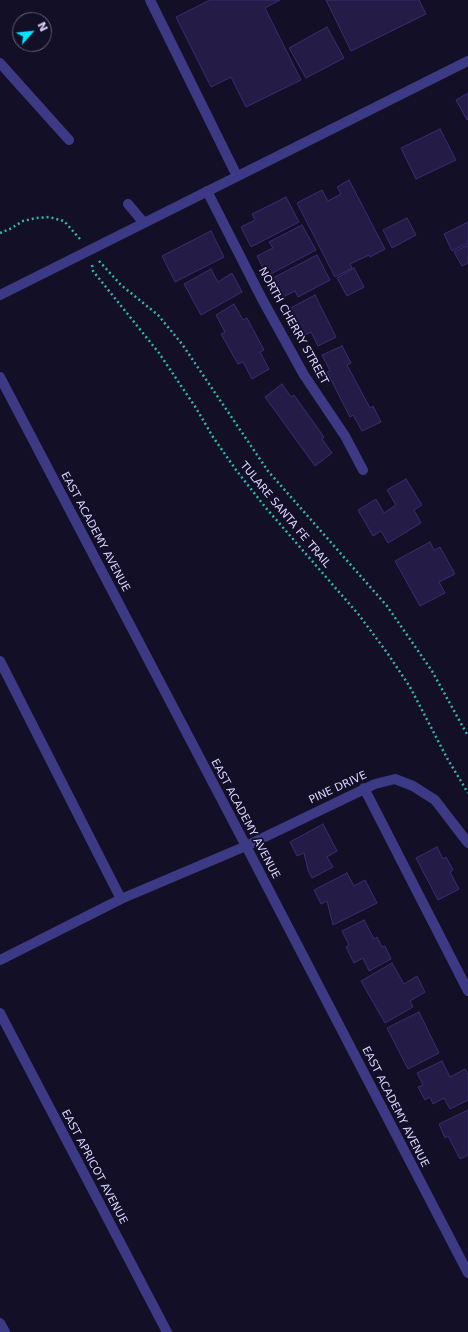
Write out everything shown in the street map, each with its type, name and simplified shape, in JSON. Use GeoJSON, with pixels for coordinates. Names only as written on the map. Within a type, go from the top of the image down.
{"type":"FeatureCollection","features":[{"type":"Feature","properties":{"kind":"street"},"geometry":{"type":"LineString","coordinates":[[150,0],[237,176]]}},
{"type":"Feature","properties":{"kind":"street"},"geometry":{"type":"LineString","coordinates":[[0,295],[468,61]]}},
{"type":"Feature","properties":{"kind":"street"},"geometry":{"type":"LineString","coordinates":[[0,63],[69,140]]}},
{"type":"Feature","properties":{"kind":"street","name":"NORTH CHERRY STREET"},"geometry":{"type":"LineString","coordinates":[[207,191],[262,299],[304,375],[345,436],[363,470]]}},
{"type":"Feature","properties":{"kind":"street"},"geometry":{"type":"LineString","coordinates":[[128,204],[144,222]]}},
{"type":"Feature","properties":{"kind":"street","name":"EAST ACADEMY AVENUE"},"geometry":{"type":"LineString","coordinates":[[0,377],[468,1273]]}},
{"type":"Feature","properties":{"kind":"street"},"geometry":{"type":"LineString","coordinates":[[0,661],[122,899]]}},
{"type":"Feature","properties":{"kind":"street","name":"PINE DRIVE"},"geometry":{"type":"LineString","coordinates":[[0,960],[122,899],[246,846],[375,784],[395,779],[413,786],[435,800],[468,843]]}},
{"type":"Feature","properties":{"kind":"street"},"geometry":{"type":"LineString","coordinates":[[364,788],[468,991]]}},
{"type":"Feature","properties":{"kind":"street","name":"EAST APRICOT AVENUE"},"geometry":{"type":"LineString","coordinates":[[0,1013],[167,1332]]}},
{"type":"Feature","properties":{"kind":"street"},"geometry":{"type":"LineString","coordinates":[[0,1323],[5,1332]]}},
{"type":"Feature","properties":{"kind":"path","name":"TULARE SANTA FE TRAIL"},"geometry":{"type":"LineString","coordinates":[[0,232],[23,221],[36,218],[49,218],[64,221],[104,268],[121,285],[158,315],[182,344],[268,471],[387,606],[432,671],[468,736]]}},
{"type":"Feature","properties":{"kind":"path","name":"TULARE SANTA FE TRAIL"},"geometry":{"type":"LineString","coordinates":[[90,250],[93,271],[159,353],[236,470],[266,508],[359,615],[388,654],[410,687],[447,758],[468,793]]}},
{"type":"Feature","properties":{"kind":"building"},"geometry":{"type":"Polygon","coordinates":[[[210,0],[280,0],[265,8],[301,80],[246,107],[231,77],[211,87],[176,17],[210,0]]]}},
{"type":"Feature","properties":{"kind":"building"},"geometry":{"type":"Polygon","coordinates":[[[326,0],[419,0],[426,14],[351,51],[326,0]]]}},
{"type":"Feature","properties":{"kind":"building"},"geometry":{"type":"Polygon","coordinates":[[[327,27],[344,58],[306,78],[289,48],[327,27]]]}},
{"type":"Feature","properties":{"kind":"building"},"geometry":{"type":"Polygon","coordinates":[[[468,93],[468,119],[467,120],[456,100],[468,93]]]}},
{"type":"Feature","properties":{"kind":"building"},"geometry":{"type":"Polygon","coordinates":[[[440,129],[456,160],[416,179],[401,148],[440,129]]]}},
{"type":"Feature","properties":{"kind":"building"},"geometry":{"type":"Polygon","coordinates":[[[349,180],[385,249],[370,257],[369,255],[350,264],[352,268],[335,277],[297,203],[322,190],[328,201],[341,194],[337,187],[349,180]]]}},
{"type":"Feature","properties":{"kind":"building"},"geometry":{"type":"Polygon","coordinates":[[[286,197],[299,222],[251,247],[241,227],[255,220],[252,214],[286,197]]]}},
{"type":"Feature","properties":{"kind":"building"},"geometry":{"type":"Polygon","coordinates":[[[407,218],[416,235],[392,248],[383,230],[407,218]]]}},
{"type":"Feature","properties":{"kind":"building"},"geometry":{"type":"Polygon","coordinates":[[[468,222],[468,243],[452,251],[444,234],[468,222]]]}},
{"type":"Feature","properties":{"kind":"building"},"geometry":{"type":"Polygon","coordinates":[[[302,225],[316,250],[267,276],[257,256],[273,248],[269,242],[302,225]]]}},
{"type":"Feature","properties":{"kind":"building"},"geometry":{"type":"Polygon","coordinates":[[[211,231],[224,257],[175,282],[162,256],[211,231]]]}},
{"type":"Feature","properties":{"kind":"building"},"geometry":{"type":"Polygon","coordinates":[[[468,245],[468,263],[462,266],[454,252],[468,245]]]}},
{"type":"Feature","properties":{"kind":"building"},"geometry":{"type":"Polygon","coordinates":[[[317,255],[330,280],[298,297],[295,291],[279,299],[269,280],[317,255]]]}},
{"type":"Feature","properties":{"kind":"building"},"geometry":{"type":"Polygon","coordinates":[[[354,268],[364,287],[347,296],[337,278],[354,268]]]}},
{"type":"Feature","properties":{"kind":"building"},"geometry":{"type":"Polygon","coordinates":[[[211,269],[218,282],[232,273],[242,292],[201,315],[184,284],[211,269]]]}},
{"type":"Feature","properties":{"kind":"building"},"geometry":{"type":"Polygon","coordinates":[[[315,295],[336,337],[318,346],[311,332],[299,338],[285,311],[315,295]]]}},
{"type":"Feature","properties":{"kind":"building"},"geometry":{"type":"Polygon","coordinates":[[[234,304],[243,320],[247,318],[264,350],[260,352],[269,369],[252,379],[243,362],[238,364],[221,334],[225,332],[216,315],[234,304]]]}},
{"type":"Feature","properties":{"kind":"building"},"geometry":{"type":"Polygon","coordinates":[[[342,346],[351,363],[347,365],[370,408],[373,406],[381,422],[362,431],[353,415],[350,417],[327,372],[330,371],[322,355],[342,346]]]}},
{"type":"Feature","properties":{"kind":"building"},"geometry":{"type":"Polygon","coordinates":[[[282,384],[291,397],[294,395],[324,437],[322,439],[332,453],[315,466],[265,397],[282,384]]]}},
{"type":"Feature","properties":{"kind":"building"},"geometry":{"type":"Polygon","coordinates":[[[406,479],[422,505],[414,510],[421,523],[388,543],[381,531],[373,536],[358,510],[376,499],[384,513],[396,505],[387,490],[406,479]]]}},
{"type":"Feature","properties":{"kind":"building"},"geometry":{"type":"Polygon","coordinates":[[[430,542],[434,550],[440,547],[455,574],[439,582],[445,593],[420,606],[395,561],[430,542]]]}},
{"type":"Feature","properties":{"kind":"building"},"geometry":{"type":"Polygon","coordinates":[[[323,824],[337,851],[327,857],[333,867],[312,878],[308,870],[304,853],[297,856],[290,842],[323,824]]]}},
{"type":"Feature","properties":{"kind":"building"},"geometry":{"type":"Polygon","coordinates":[[[437,847],[443,859],[446,857],[453,870],[450,872],[459,889],[438,900],[416,858],[437,847]]]}},
{"type":"Feature","properties":{"kind":"building"},"geometry":{"type":"Polygon","coordinates":[[[347,873],[354,886],[365,880],[377,903],[333,925],[327,901],[321,904],[314,890],[347,873]]]}},
{"type":"Feature","properties":{"kind":"building"},"geometry":{"type":"Polygon","coordinates":[[[364,920],[374,939],[377,937],[382,947],[385,946],[391,959],[369,971],[363,958],[354,963],[346,947],[349,945],[342,931],[364,920]]]}},
{"type":"Feature","properties":{"kind":"building"},"geometry":{"type":"Polygon","coordinates":[[[392,963],[404,984],[417,976],[425,992],[410,1001],[413,1007],[385,1023],[361,981],[392,963]]]}},
{"type":"Feature","properties":{"kind":"building"},"geometry":{"type":"Polygon","coordinates":[[[419,1012],[439,1053],[408,1069],[387,1028],[419,1012]]]}},
{"type":"Feature","properties":{"kind":"building"},"geometry":{"type":"Polygon","coordinates":[[[442,1061],[450,1077],[465,1069],[468,1074],[468,1100],[450,1109],[444,1098],[433,1104],[430,1097],[425,1100],[418,1087],[423,1085],[417,1073],[442,1061]]]}},
{"type":"Feature","properties":{"kind":"building"},"geometry":{"type":"Polygon","coordinates":[[[468,1110],[468,1155],[460,1159],[448,1136],[445,1138],[439,1124],[468,1110]]]}}]}
